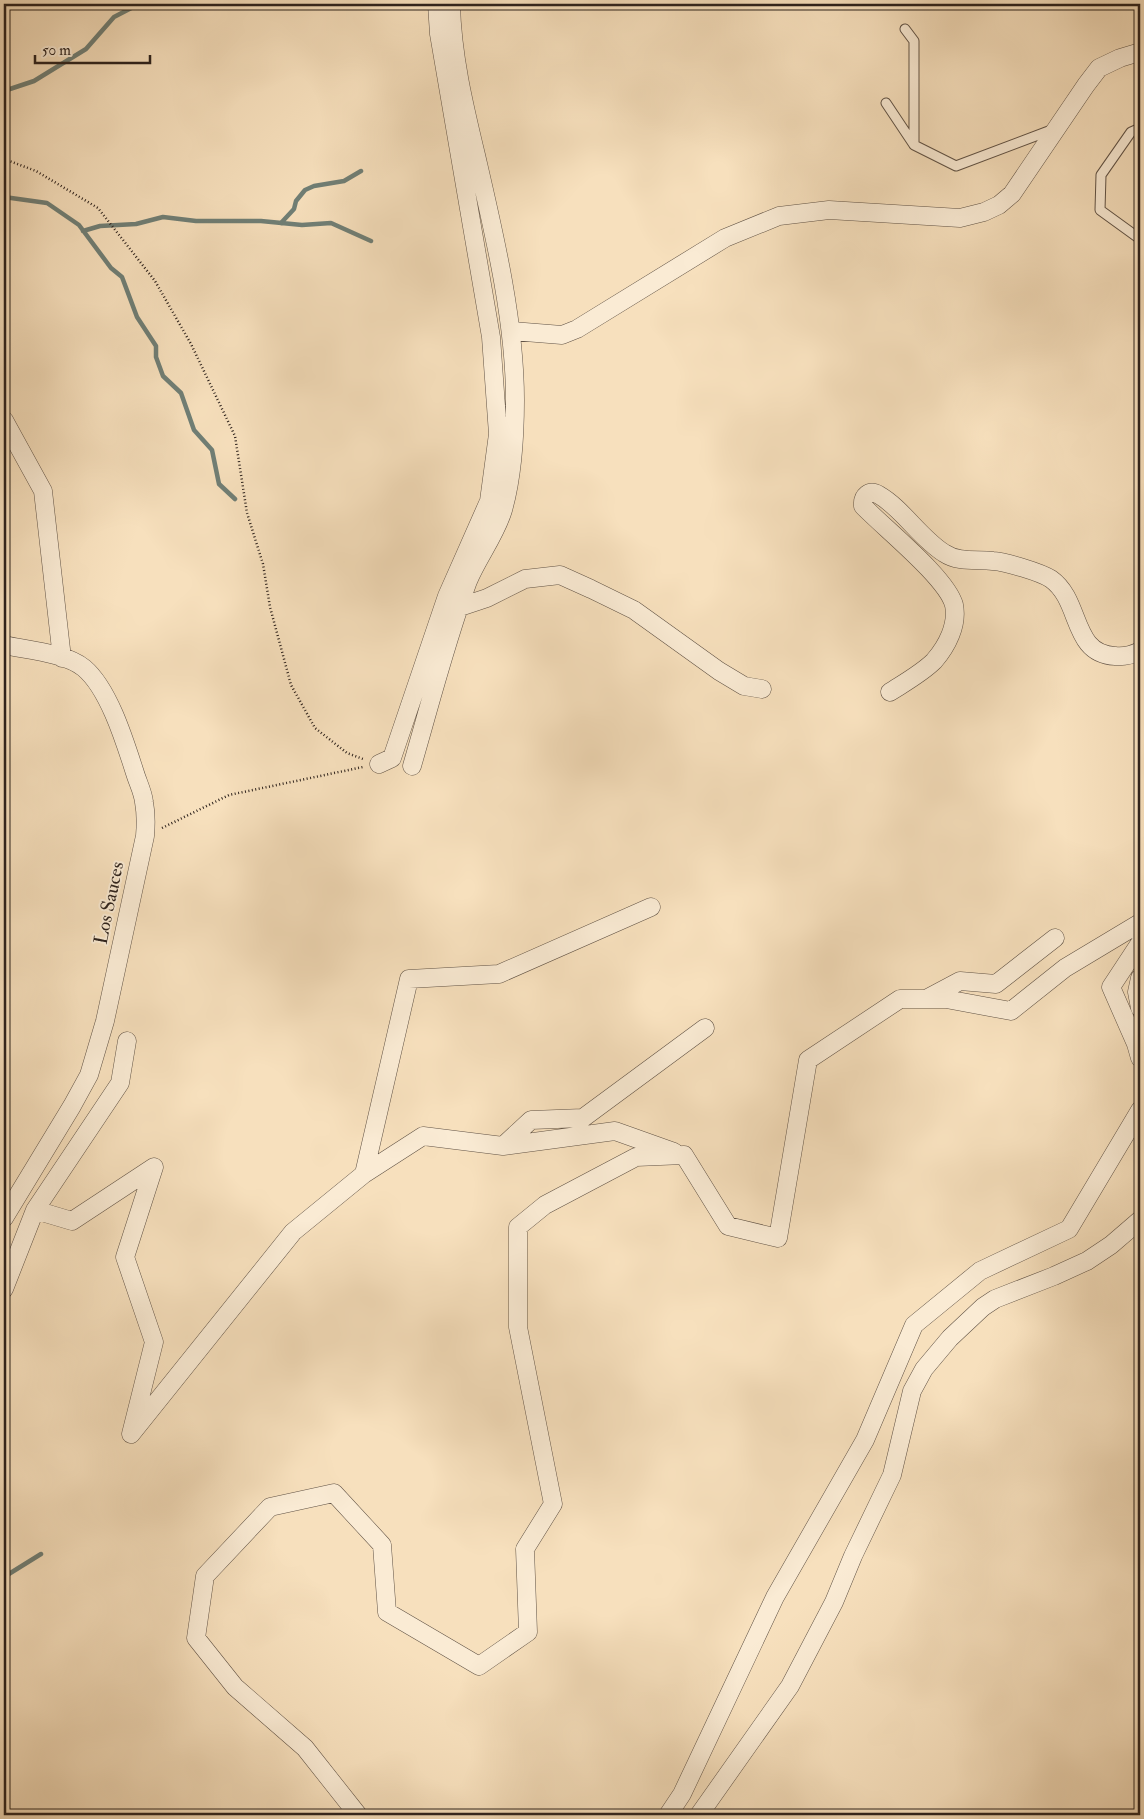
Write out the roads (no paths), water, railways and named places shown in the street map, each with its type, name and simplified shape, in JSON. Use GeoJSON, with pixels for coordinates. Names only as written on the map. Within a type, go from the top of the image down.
{"type":"FeatureCollection","features":[{"type":"Feature","properties":{"kind":"street"},"geometry":{"type":"LineString","coordinates":[[379,764],[392,758],[447,596],[488,501],[498,434],[491,337],[439,34],[437,4]]}},
{"type":"Feature","properties":{"kind":"street"},"geometry":{"type":"LineString","coordinates":[[412,766],[469,580],[502,511],[511,470],[515,400],[512,331],[485,193],[458,78],[451,24],[451,4]]}},
{"type":"Feature","properties":{"kind":"street"},"geometry":{"type":"LineString","coordinates":[[512,331],[562,335],[577,329],[725,238],[779,216],[829,210],[930,218],[960,218],[984,212],[999,205],[1012,194],[1099,68],[1120,58],[1140,52]]}},
{"type":"Feature","properties":{"kind":"street"},"geometry":{"type":"LineString","coordinates":[[4,420],[43,490],[62,658]]}},
{"type":"Feature","properties":{"kind":"street"},"geometry":{"type":"LineString","coordinates":[[890,692],[932,663],[944,649],[954,624],[955,612],[953,602],[938,579],[863,506],[862,500],[869,493],[879,495],[922,536],[945,554],[959,560],[994,561],[1032,571],[1050,579],[1065,593],[1074,610],[1083,638],[1090,648],[1098,653],[1107,656],[1118,656],[1132,655],[1140,651]]}},
{"type":"Feature","properties":{"kind":"street"},"geometry":{"type":"LineString","coordinates":[[460,607],[487,598],[525,579],[560,575],[634,610],[719,671],[744,686],[762,689]]}},
{"type":"Feature","properties":{"kind":"street","name":"Los Sauces"},"geometry":{"type":"LineString","coordinates":[[4,646],[62,658],[83,667],[94,679],[109,703],[144,802],[145,836],[105,1021],[88,1075],[72,1106],[4,1218]]}},
{"type":"Feature","properties":{"kind":"street"},"geometry":{"type":"LineString","coordinates":[[364,1174],[409,979],[499,974],[651,907]]}},
{"type":"Feature","properties":{"kind":"street"},"geometry":{"type":"LineString","coordinates":[[35,1210],[72,1221],[154,1167],[125,1257],[154,1342],[130,1434],[293,1232],[364,1174],[423,1136],[503,1146],[615,1131],[684,1155],[728,1226],[778,1238],[808,1060],[900,999],[946,999],[1011,1011],[1065,968],[1140,923]]}},
{"type":"Feature","properties":{"kind":"street"},"geometry":{"type":"LineString","coordinates":[[926,999],[960,981],[996,984],[1055,938]]}},
{"type":"Feature","properties":{"kind":"street"},"geometry":{"type":"LineString","coordinates":[[1140,943],[1111,987],[1136,1044],[1140,1058]]}},
{"type":"Feature","properties":{"kind":"street"},"geometry":{"type":"LineString","coordinates":[[1140,978],[1137,992],[1140,1008]]}},
{"type":"Feature","properties":{"kind":"street"},"geometry":{"type":"LineString","coordinates":[[503,1146],[531,1120],[583,1118],[705,1028]]}},
{"type":"Feature","properties":{"kind":"street"},"geometry":{"type":"LineString","coordinates":[[4,1289],[35,1210],[120,1083],[127,1041]]}},
{"type":"Feature","properties":{"kind":"street"},"geometry":{"type":"LineString","coordinates":[[668,1815],[682,1794],[775,1597],[865,1440],[914,1325],[980,1271],[1069,1228],[1140,1110]]}},
{"type":"Feature","properties":{"kind":"street"},"geometry":{"type":"LineString","coordinates":[[358,1815],[305,1748],[235,1687],[196,1638],[205,1576],[270,1507],[334,1493],[382,1545],[387,1612],[479,1666],[528,1632],[525,1549],[553,1504],[518,1327],[518,1227],[545,1205],[636,1157],[684,1155]]}},
{"type":"Feature","properties":{"kind":"street"},"geometry":{"type":"LineString","coordinates":[[699,1815],[790,1686],[834,1602],[852,1556],[892,1474],[912,1391],[924,1369],[950,1338],[982,1307],[995,1299],[1087,1261],[1111,1245],[1140,1220]]}},
{"type":"Feature","properties":{"kind":"lane"},"geometry":{"type":"LineString","coordinates":[[905,29],[914,41],[914,146]]}},
{"type":"Feature","properties":{"kind":"lane"},"geometry":{"type":"LineString","coordinates":[[886,103],[914,146],[956,166],[1057,128]]}},
{"type":"Feature","properties":{"kind":"lane"},"geometry":{"type":"LineString","coordinates":[[1140,128],[1131,132],[1101,174],[1100,210],[1140,239]]}},
{"type":"Feature","properties":{"kind":"waterway"},"geometry":{"type":"LineString","coordinates":[[4,91],[34,81],[86,49],[114,17],[139,4]]}},
{"type":"Feature","properties":{"kind":"waterway"},"geometry":{"type":"LineString","coordinates":[[281,223],[294,209],[296,201],[305,190],[314,186],[344,181],[361,171]]}},
{"type":"Feature","properties":{"kind":"waterway"},"geometry":{"type":"LineString","coordinates":[[4,197],[47,203],[79,225],[111,268],[122,277],[137,317],[156,346],[156,357],[163,376],[181,393],[194,430],[212,450],[219,484],[235,499]]}},
{"type":"Feature","properties":{"kind":"waterway"},"geometry":{"type":"LineString","coordinates":[[83,231],[100,226],[136,224],[163,217],[196,221],[261,221],[302,225],[331,223],[371,241]]}},
{"type":"Feature","properties":{"kind":"waterway"},"geometry":{"type":"LineString","coordinates":[[4,1577],[41,1554]]}}]}
